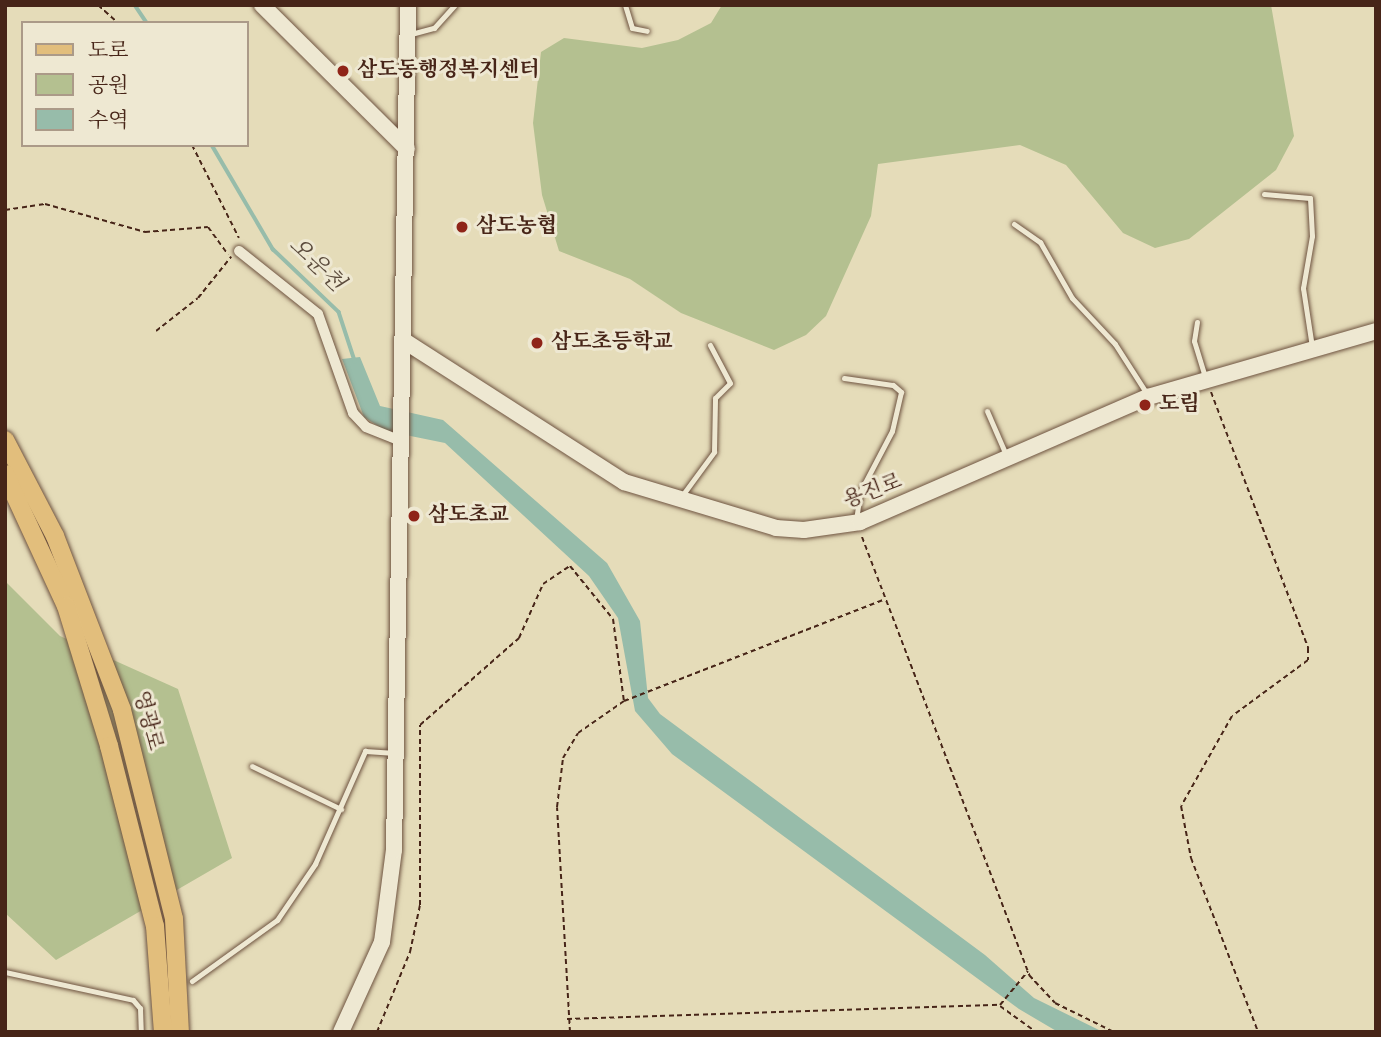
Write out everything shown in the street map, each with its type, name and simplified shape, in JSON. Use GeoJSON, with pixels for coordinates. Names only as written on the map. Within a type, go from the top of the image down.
{"type":"FeatureCollection","features":[{"type":"Feature","properties":{"kind":"main road"},"geometry":{"type":"LineString","coordinates":[[262,5],[407,149]]}},
{"type":"Feature","properties":{"kind":"main road"},"geometry":{"type":"LineString","coordinates":[[341,1032],[382,942],[394,850],[408,5]]}},
{"type":"Feature","properties":{"kind":"main road","name":"용진로"},"geometry":{"type":"LineString","coordinates":[[403,340],[598,467],[678,499],[789,530],[857,523],[1148,397],[1376,331]]}},
{"type":"Feature","properties":{"kind":"main road","name":"영광로"},"geometry":{"type":"LineString","coordinates":[[5,440],[55,536],[122,710],[174,919],[180,1032]]}},
{"type":"Feature","properties":{"kind":"main road","name":"영광로"},"geometry":{"type":"LineString","coordinates":[[5,474],[66,606],[99,712],[155,926],[163,1032]]}},
{"type":"Feature","properties":{"kind":"street"},"geometry":{"type":"LineString","coordinates":[[239,251],[318,314],[353,413],[366,427],[401,441]]}},
{"type":"Feature","properties":{"kind":"lane"},"geometry":{"type":"LineString","coordinates":[[408,35],[434,28],[456,5]]}},
{"type":"Feature","properties":{"kind":"lane"},"geometry":{"type":"LineString","coordinates":[[625,5],[632,28],[648,31]]}},
{"type":"Feature","properties":{"kind":"lane"},"geometry":{"type":"LineString","coordinates":[[1264,194],[1310,198],[1312,236],[1303,288],[1313,350]]}},
{"type":"Feature","properties":{"kind":"lane"},"geometry":{"type":"LineString","coordinates":[[1014,224],[1040,242],[1072,299],[1115,344],[1148,397]]}},
{"type":"Feature","properties":{"kind":"lane"},"geometry":{"type":"LineString","coordinates":[[1197,322],[1194,341],[1206,380]]}},
{"type":"Feature","properties":{"kind":"lane"},"geometry":{"type":"LineString","coordinates":[[678,499],[709,461],[717,433],[715,398],[730,383],[710,345]]}},
{"type":"Feature","properties":{"kind":"lane"},"geometry":{"type":"LineString","coordinates":[[844,378],[893,385],[901,392],[892,431],[856,503],[857,523]]}},
{"type":"Feature","properties":{"kind":"lane"},"geometry":{"type":"LineString","coordinates":[[987,411],[1007,458]]}},
{"type":"Feature","properties":{"kind":"lane"},"geometry":{"type":"LineString","coordinates":[[192,981],[232,957],[291,904],[341,809],[366,751],[395,753]]}},
{"type":"Feature","properties":{"kind":"lane"},"geometry":{"type":"LineString","coordinates":[[252,766],[341,809]]}},
{"type":"Feature","properties":{"kind":"lane"},"geometry":{"type":"LineString","coordinates":[[5,972],[133,1000],[141,1008],[141,1032]]}},
{"type":"Feature","properties":{"kind":"path"},"geometry":{"type":"LineString","coordinates":[[98,5],[116,21]]}},
{"type":"Feature","properties":{"kind":"path"},"geometry":{"type":"LineString","coordinates":[[156,331],[198,299],[239,251],[232,218],[193,147]]}},
{"type":"Feature","properties":{"kind":"path"},"geometry":{"type":"LineString","coordinates":[[5,210],[44,204],[145,232],[208,227],[230,259]]}},
{"type":"Feature","properties":{"kind":"path"},"geometry":{"type":"LineString","coordinates":[[1206,380],[1308,648],[1308,660],[1232,716],[1181,806],[1191,858],[1258,1032]]}},
{"type":"Feature","properties":{"kind":"path"},"geometry":{"type":"LineString","coordinates":[[857,523],[1028,971],[1055,1003],[1114,1032]]}},
{"type":"Feature","properties":{"kind":"path"},"geometry":{"type":"LineString","coordinates":[[377,1032],[410,952],[420,905],[420,725],[519,638],[543,584],[570,566],[613,619],[625,700]]}},
{"type":"Feature","properties":{"kind":"path"},"geometry":{"type":"LineString","coordinates":[[570,1032],[566,1019],[561,766],[585,725],[625,700],[885,599]]}},
{"type":"Feature","properties":{"kind":"path"},"geometry":{"type":"LineString","coordinates":[[1000,1005],[1028,971]]}},
{"type":"Feature","properties":{"kind":"path"},"geometry":{"type":"LineString","coordinates":[[566,1019],[1000,1005],[1037,1032]]}},
{"type":"Feature","properties":{"kind":"green space"},"geometry":{"type":"Polygon","coordinates":[[[722,5],[1271,5],[1294,136],[1276,170],[1189,239],[1155,248],[1123,233],[1066,165],[1020,145],[878,164],[871,216],[826,316],[806,335],[774,350],[681,313],[630,279],[559,251],[542,195],[533,123],[541,52],[564,38],[642,48],[678,40],[711,23],[722,5]]]}},
{"type":"Feature","properties":{"kind":"green space"},"geometry":{"type":"Polygon","coordinates":[[[5,581],[60,636],[178,689],[232,858],[56,960],[5,913],[5,581]]]}},
{"type":"Feature","properties":{"kind":"water"},"geometry":{"type":"Polygon","coordinates":[[[360,357],[380,406],[443,420],[607,563],[640,621],[648,698],[660,714],[985,955],[1034,998],[1103,1032],[1058,1032],[1019,1009],[672,754],[635,711],[618,618],[589,576],[445,443],[386,431],[364,417],[342,359],[360,357]]]}},
{"type":"Feature","properties":{"kind":"waterway","name":"오운천"},"geometry":{"type":"LineString","coordinates":[[135,5],[146,21]]}},
{"type":"Feature","properties":{"kind":"waterway","name":"오운천"},"geometry":{"type":"LineString","coordinates":[[213,147],[273,249],[339,312],[355,361]]}},
{"type":"Feature","properties":{"kind":"place","name":"삼도동행정복지센터"},"geometry":{"type":"Point","coordinates":[343,71]}},
{"type":"Feature","properties":{"kind":"place","name":"삼도농협"},"geometry":{"type":"Point","coordinates":[462,227]}},
{"type":"Feature","properties":{"kind":"place","name":"삼도초등학교"},"geometry":{"type":"Point","coordinates":[537,343]}},
{"type":"Feature","properties":{"kind":"place","name":"도림"},"geometry":{"type":"Point","coordinates":[1145,405]}},
{"type":"Feature","properties":{"kind":"place","name":"삼도초교"},"geometry":{"type":"Point","coordinates":[414,516]}}]}
